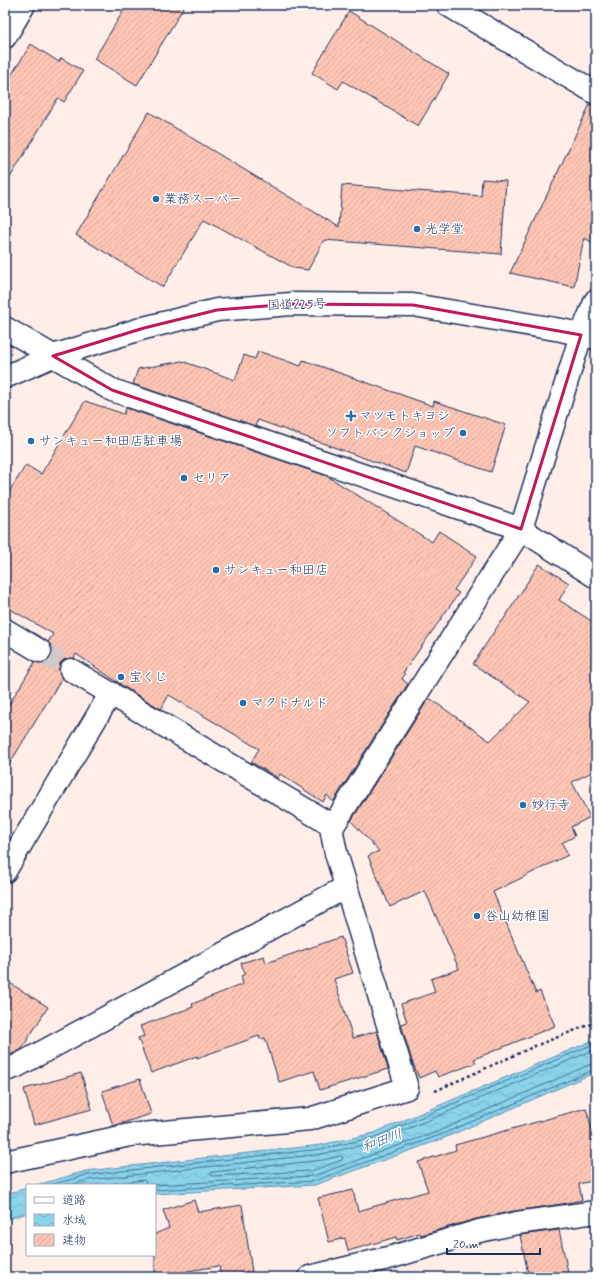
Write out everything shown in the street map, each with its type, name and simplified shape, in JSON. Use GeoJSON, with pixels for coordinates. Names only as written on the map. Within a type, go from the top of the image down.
{"type":"FeatureCollection","features":[{"type":"Feature","properties":{"kind":"main road"},"geometry":{"type":"LineString","coordinates":[[6,33],[24,5]]}},
{"type":"Feature","properties":{"kind":"main road"},"geometry":{"type":"LineString","coordinates":[[448,5],[596,93]]}},
{"type":"Feature","properties":{"kind":"main road"},"geometry":{"type":"LineString","coordinates":[[5,1162],[130,1135],[310,1119],[407,1088],[332,840],[333,826],[521,529],[588,337],[596,300]]}},
{"type":"Feature","properties":{"kind":"main road","name":"国道225号"},"geometry":{"type":"LineString","coordinates":[[5,377],[53,356],[144,328],[216,310],[291,304],[413,305],[554,329],[588,337]]}},
{"type":"Feature","properties":{"kind":"main road"},"geometry":{"type":"LineString","coordinates":[[5,328],[112,390],[521,529],[596,577]]}},
{"type":"Feature","properties":{"kind":"main road"},"geometry":{"type":"LineString","coordinates":[[5,630],[40,651]]}},
{"type":"Feature","properties":{"kind":"main road"},"geometry":{"type":"LineString","coordinates":[[71,670],[333,826]]}},
{"type":"Feature","properties":{"kind":"main road"},"geometry":{"type":"LineString","coordinates":[[5,871],[111,693]]}},
{"type":"Feature","properties":{"kind":"main road"},"geometry":{"type":"LineString","coordinates":[[5,1070],[22,1064],[346,887]]}},
{"type":"Feature","properties":{"kind":"main road"},"geometry":{"type":"LineString","coordinates":[[310,1277],[368,1270],[430,1246],[479,1231],[517,1223],[596,1212]]}},
{"type":"Feature","properties":{"kind":"path"},"geometry":{"type":"LineString","coordinates":[[407,1088],[427,1094],[535,1046],[596,1022]]}},
{"type":"Feature","properties":{"kind":"highlighted area"},"geometry":{"type":"Polygon","coordinates":[[[291,304],[413,305],[581,335],[521,529],[112,390],[53,356],[144,328],[217,310],[291,304]]]}},
{"type":"Feature","properties":{"kind":"water","name":"和田川"},"geometry":{"type":"Polygon","coordinates":[[[596,1039],[596,1072],[442,1139],[315,1185],[156,1194],[156,1184],[40,1184],[86,1171],[321,1145],[374,1133],[596,1039]]]}},
{"type":"Feature","properties":{"kind":"water"},"geometry":{"type":"Polygon","coordinates":[[[26,1188],[26,1213],[5,1220],[5,1194],[26,1188]]]}},
{"type":"Feature","properties":{"kind":"building"},"geometry":{"type":"Polygon","coordinates":[[[127,5],[185,5],[137,85],[94,59],[127,5]]]}},
{"type":"Feature","properties":{"kind":"building"},"geometry":{"type":"Polygon","coordinates":[[[349,11],[449,74],[418,126],[343,81],[338,89],[312,73],[349,11]]]}},
{"type":"Feature","properties":{"kind":"building"},"geometry":{"type":"Polygon","coordinates":[[[31,44],[59,62],[61,58],[83,71],[64,102],[58,98],[5,186],[5,85],[31,44]]]}},
{"type":"Feature","properties":{"kind":"building"},"geometry":{"type":"Polygon","coordinates":[[[590,104],[596,105],[596,244],[584,238],[574,287],[510,273],[590,104]]]}},
{"type":"Feature","properties":{"kind":"building"},"geometry":{"type":"Polygon","coordinates":[[[149,112],[339,227],[342,185],[481,196],[482,179],[506,181],[501,254],[324,240],[308,270],[294,268],[204,219],[163,287],[76,235],[149,112]]]}},
{"type":"Feature","properties":{"kind":"building"},"geometry":{"type":"Polygon","coordinates":[[[258,351],[301,366],[303,360],[433,406],[434,401],[506,425],[491,472],[415,446],[406,473],[258,420],[255,426],[133,384],[138,369],[182,361],[235,380],[244,355],[255,359],[258,351]]]}},
{"type":"Feature","properties":{"kind":"building","name":"サンキュー和田店"},"geometry":{"type":"Polygon","coordinates":[[[85,401],[124,414],[126,408],[327,476],[432,542],[439,531],[477,556],[454,590],[459,593],[403,673],[405,674],[402,679],[408,684],[333,802],[327,795],[323,802],[280,774],[278,778],[251,762],[259,749],[169,695],[161,709],[129,690],[76,654],[74,658],[65,659],[60,663],[59,670],[62,678],[5,771],[5,711],[35,662],[46,662],[50,658],[52,651],[51,645],[48,642],[53,634],[5,606],[5,498],[26,465],[41,474],[85,401]]]}},
{"type":"Feature","properties":{"kind":"building"},"geometry":{"type":"Polygon","coordinates":[[[539,564],[569,583],[559,600],[596,624],[596,770],[572,782],[590,817],[571,827],[575,836],[562,843],[568,855],[493,892],[536,993],[540,991],[555,1026],[474,1059],[476,1063],[438,1077],[435,1071],[419,1078],[412,1061],[401,1024],[407,1022],[401,1004],[435,992],[431,979],[459,969],[425,891],[390,907],[368,856],[379,851],[351,821],[429,698],[490,741],[530,702],[473,664],[539,564]]]}},
{"type":"Feature","properties":{"kind":"building"},"geometry":{"type":"Polygon","coordinates":[[[341,937],[353,973],[334,979],[353,1038],[377,1031],[388,1069],[320,1090],[314,1071],[279,1082],[265,1038],[260,1039],[259,1036],[151,1073],[138,1038],[144,1036],[140,1026],[193,1007],[192,1004],[243,984],[241,976],[245,974],[241,963],[264,956],[266,963],[341,937]]]}},
{"type":"Feature","properties":{"kind":"building"},"geometry":{"type":"Polygon","coordinates":[[[5,980],[48,1007],[21,1050],[5,1057],[5,980]]]}},
{"type":"Feature","properties":{"kind":"building"},"geometry":{"type":"Polygon","coordinates":[[[81,1073],[92,1109],[34,1125],[24,1089],[81,1073]]]}},
{"type":"Feature","properties":{"kind":"building"},"geometry":{"type":"Polygon","coordinates":[[[140,1079],[151,1114],[113,1126],[102,1091],[140,1079]]]}},
{"type":"Feature","properties":{"kind":"building"},"geometry":{"type":"Polygon","coordinates":[[[586,1108],[596,1143],[596,1180],[579,1184],[582,1200],[476,1219],[421,1235],[420,1233],[397,1240],[396,1237],[348,1251],[345,1238],[329,1242],[318,1198],[353,1190],[358,1211],[428,1191],[418,1162],[456,1150],[455,1145],[586,1108]]]}},
{"type":"Feature","properties":{"kind":"building"},"geometry":{"type":"Polygon","coordinates":[[[194,1200],[198,1212],[242,1205],[252,1272],[221,1277],[219,1266],[188,1271],[173,1277],[155,1277],[156,1234],[169,1228],[163,1210],[194,1200]]]}},
{"type":"Feature","properties":{"kind":"building"},"geometry":{"type":"Polygon","coordinates":[[[559,1230],[569,1277],[535,1277],[534,1272],[528,1274],[520,1235],[559,1230]]]}},
{"type":"Feature","properties":{"kind":"tunnel"},"geometry":{"type":"LineString","coordinates":[[40,651],[71,670]]}},
{"type":"Feature","properties":{"kind":"place","name":"業務スーパー"},"geometry":{"type":"Point","coordinates":[156,199]}},
{"type":"Feature","properties":{"kind":"place","name":"光学堂"},"geometry":{"type":"Point","coordinates":[417,229]}},
{"type":"Feature","properties":{"kind":"place","name":"マツモトキヨシ"},"geometry":{"type":"Point","coordinates":[351,416]}},
{"type":"Feature","properties":{"kind":"place","name":"ソフトバンクショップ"},"geometry":{"type":"Point","coordinates":[463,433]}},
{"type":"Feature","properties":{"kind":"place","name":"サンキュー和田店駐車場"},"geometry":{"type":"Point","coordinates":[31,441]}},
{"type":"Feature","properties":{"kind":"place","name":"セリア"},"geometry":{"type":"Point","coordinates":[184,478]}},
{"type":"Feature","properties":{"kind":"place","name":"サンキュー和田店"},"geometry":{"type":"Point","coordinates":[216,570]}},
{"type":"Feature","properties":{"kind":"place","name":"宝くじ"},"geometry":{"type":"Point","coordinates":[121,677]}},
{"type":"Feature","properties":{"kind":"place","name":"マクドナルド"},"geometry":{"type":"Point","coordinates":[243,703]}},
{"type":"Feature","properties":{"kind":"place","name":"妙行寺"},"geometry":{"type":"Point","coordinates":[523,805]}},
{"type":"Feature","properties":{"kind":"place","name":"谷山幼稚園"},"geometry":{"type":"Point","coordinates":[477,916]}}]}
